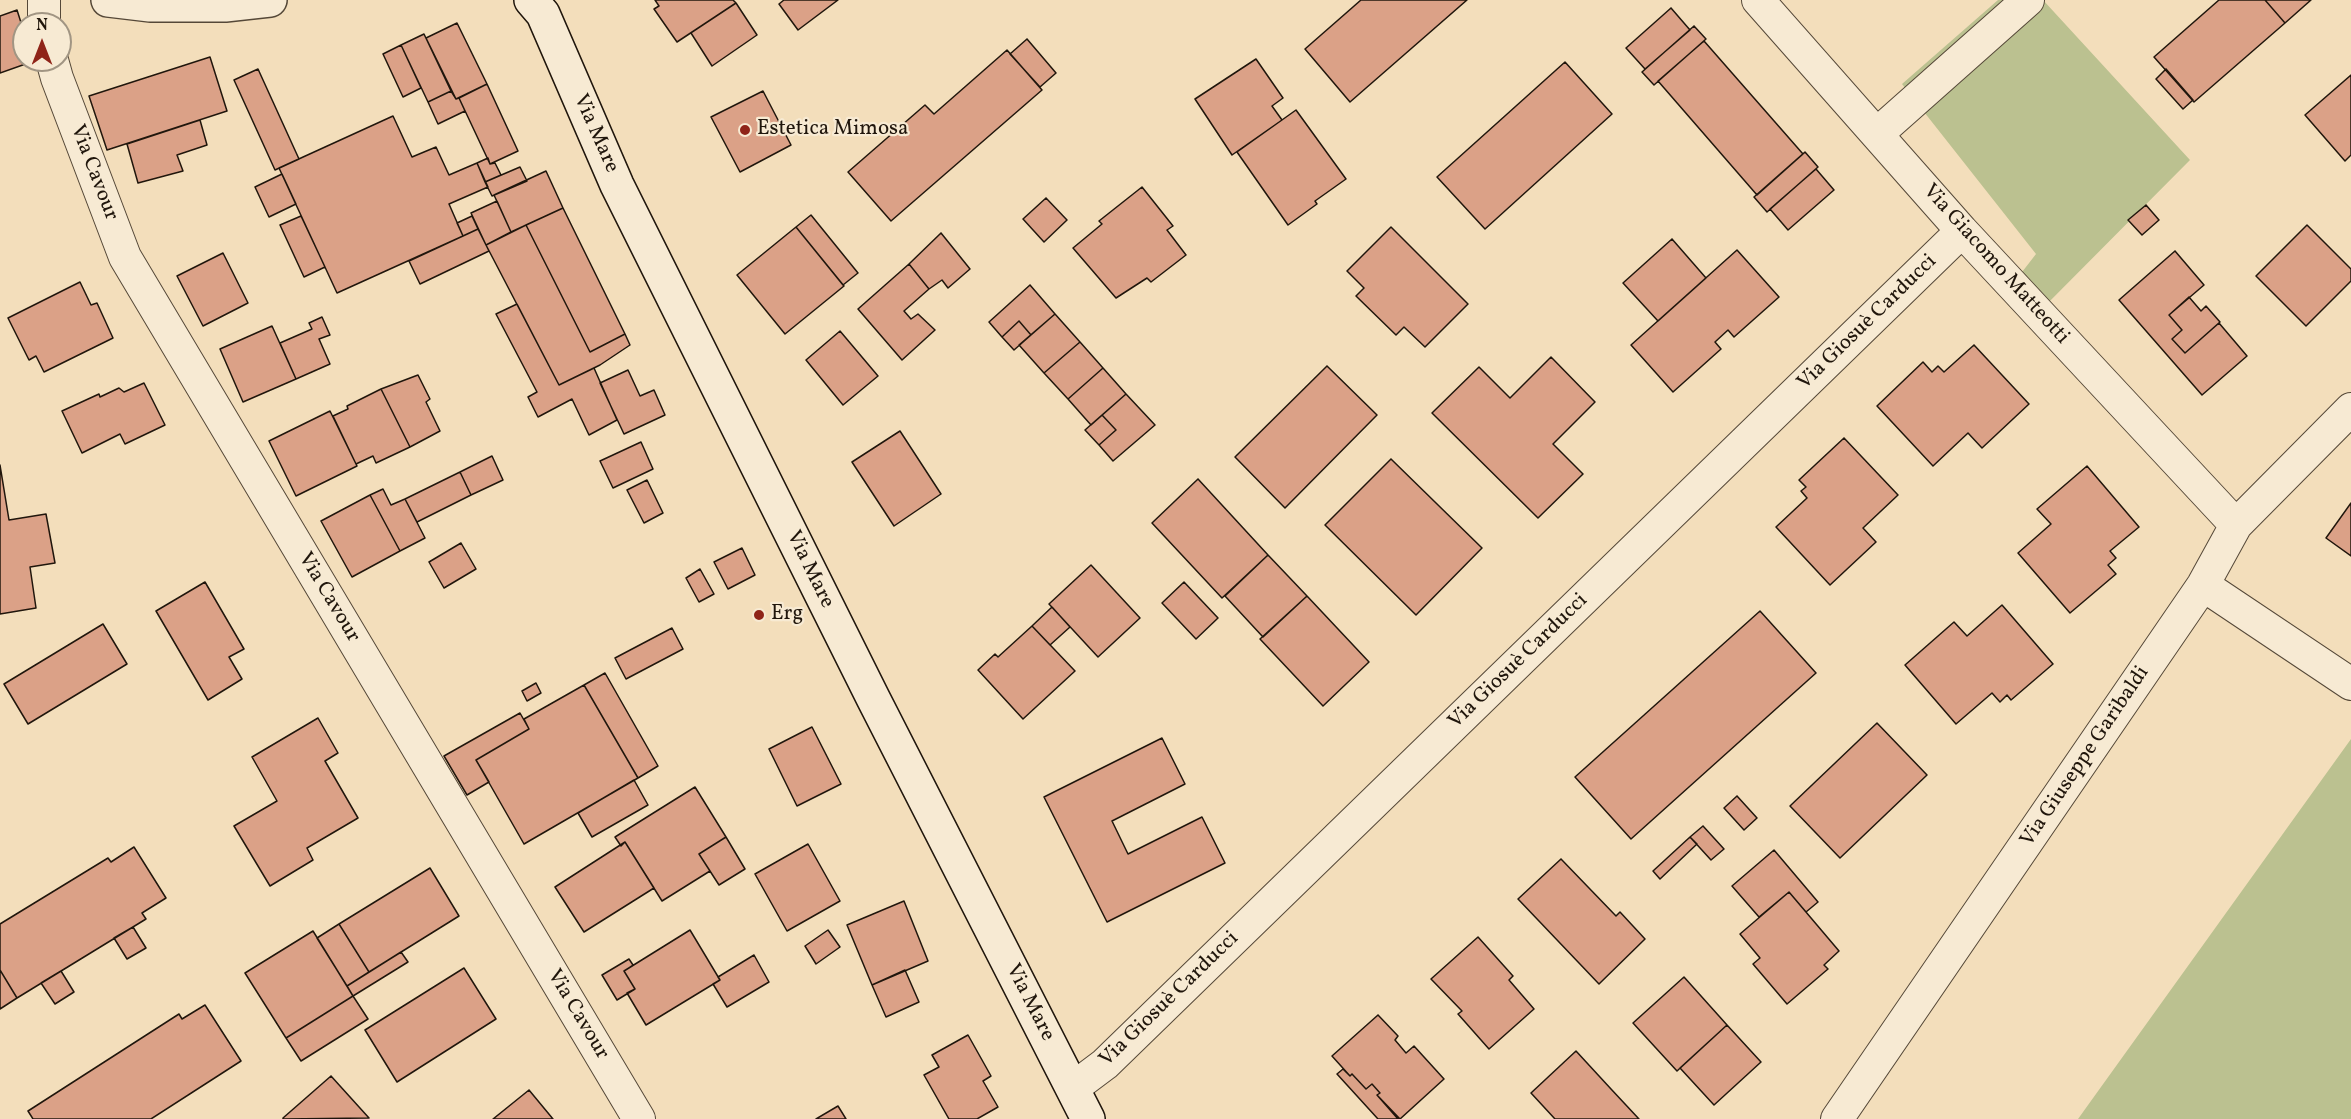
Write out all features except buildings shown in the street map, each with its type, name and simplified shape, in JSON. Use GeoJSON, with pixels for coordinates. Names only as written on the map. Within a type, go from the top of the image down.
{"type":"FeatureCollection","features":[{"type":"Feature","properties":{"kind":"main road"},"geometry":{"type":"LineString","coordinates":[[108,0],[150,5],[225,6],[270,0]]}},
{"type":"Feature","properties":{"kind":"main road","name":"Via Mare"},"geometry":{"type":"LineString","coordinates":[[539,5],[617,185],[873,698],[1088,1119]]}},
{"type":"Feature","properties":{"kind":"street","name":"Via Giacomo Matteotti"},"geometry":{"type":"LineString","coordinates":[[1758,0],[1962,231],[2236,525]]}},
{"type":"Feature","properties":{"kind":"street"},"geometry":{"type":"LineString","coordinates":[[1877,134],[2028,0]]}},
{"type":"Feature","properties":{"kind":"street","name":"Via Cavour"},"geometry":{"type":"LineString","coordinates":[[55,72],[125,257],[639,1119]]}},
{"type":"Feature","properties":{"kind":"street","name":"Via Giosuè Carducci"},"geometry":{"type":"LineString","coordinates":[[1073,1089],[1106,1064],[1962,231]]}},
{"type":"Feature","properties":{"kind":"street","name":"Via Giuseppe Garibaldi"},"geometry":{"type":"LineString","coordinates":[[1837,1119],[2203,585],[2236,525],[2351,409]]}},
{"type":"Feature","properties":{"kind":"street"},"geometry":{"type":"LineString","coordinates":[[2203,585],[2351,684]]}},
{"type":"Feature","properties":{"kind":"green space"},"geometry":{"type":"Polygon","coordinates":[[[1998,0],[2043,0],[2190,160],[2038,313],[2012,285],[2036,254],[1902,84],[1998,0]]]}},
{"type":"Feature","properties":{"kind":"green space"},"geometry":{"type":"Polygon","coordinates":[[[2351,739],[2351,1119],[2078,1119],[2351,739]]]}},
{"type":"Feature","properties":{"kind":"place","name":"Estetica Mimosa"},"geometry":{"type":"Point","coordinates":[745,130]}},
{"type":"Feature","properties":{"kind":"place","name":"Erg"},"geometry":{"type":"Point","coordinates":[759,615]}}]}
